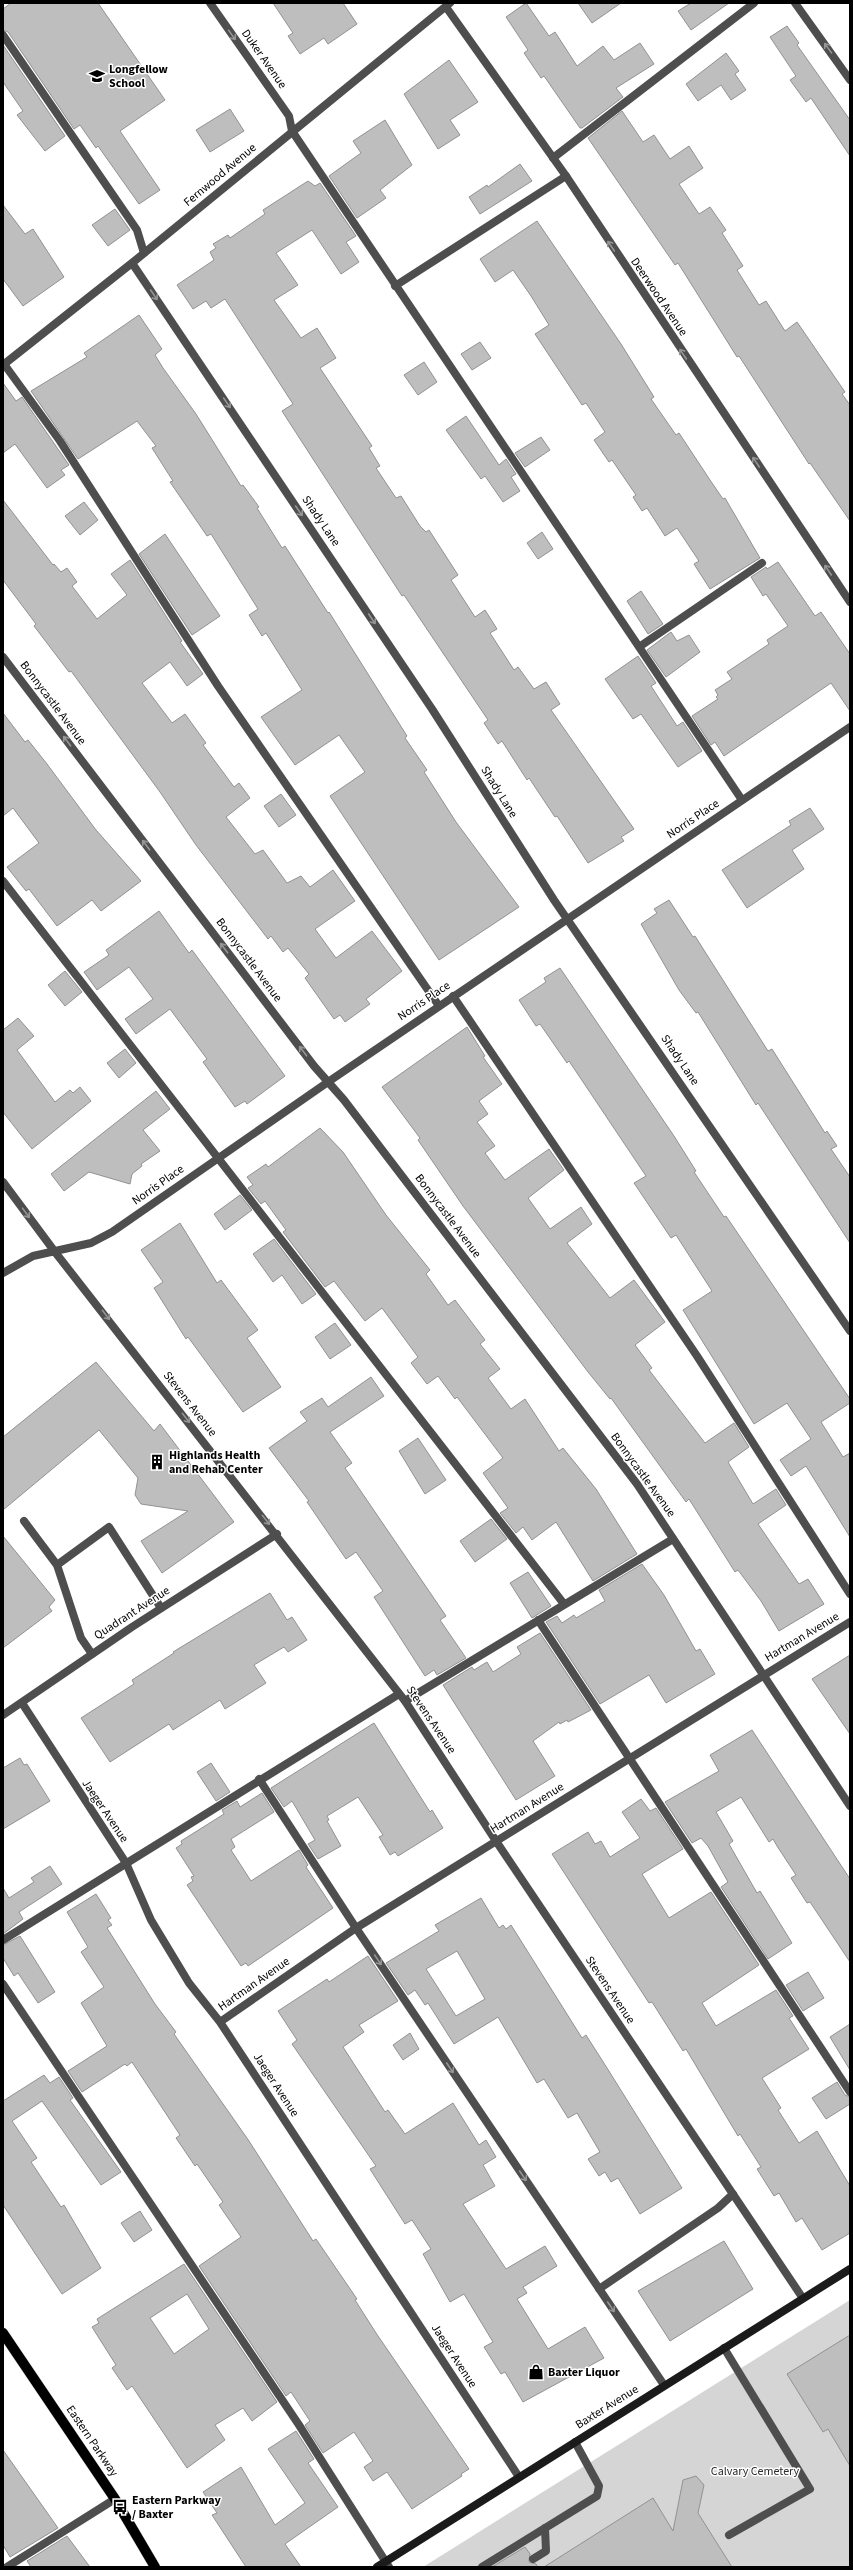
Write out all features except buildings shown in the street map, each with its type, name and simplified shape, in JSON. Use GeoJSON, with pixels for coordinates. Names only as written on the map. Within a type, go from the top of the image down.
{"type":"FeatureCollection","features":[{"type":"Feature","properties":{"kind":"main road","name":"Baxter Avenue"},"geometry":{"type":"LineString","coordinates":[[377,2567],[387,2565],[519,2477],[850,2269]]}},
{"type":"Feature","properties":{"kind":"main road","name":"Eastern Parkway"},"geometry":{"type":"LineString","coordinates":[[3,2333],[114,2499],[155,2567]]}},
{"type":"Feature","properties":{"kind":"street","name":"Duker Avenue"},"geometry":{"type":"LineString","coordinates":[[210,3],[289,116],[292,131],[742,800]]}},
{"type":"Feature","properties":{"kind":"street"},"geometry":{"type":"LineString","coordinates":[[553,158],[754,3]]}},
{"type":"Feature","properties":{"kind":"street"},"geometry":{"type":"LineString","coordinates":[[795,3],[850,80]]}},
{"type":"Feature","properties":{"kind":"street","name":"Fernwood Avenue"},"geometry":{"type":"LineString","coordinates":[[3,364],[132,263],[447,4]]}},
{"type":"Feature","properties":{"kind":"street","name":"Deerwood Avenue"},"geometry":{"type":"LineString","coordinates":[[447,4],[566,176],[850,602]]}},
{"type":"Feature","properties":{"kind":"street"},"geometry":{"type":"LineString","coordinates":[[3,35],[137,230],[144,253]]}},
{"type":"Feature","properties":{"kind":"street"},"geometry":{"type":"LineString","coordinates":[[396,286],[566,176]]}},
{"type":"Feature","properties":{"kind":"street","name":"Shady Lane"},"geometry":{"type":"LineString","coordinates":[[132,263],[432,709],[568,919],[850,1331]]}},
{"type":"Feature","properties":{"kind":"street"},"geometry":{"type":"LineString","coordinates":[[3,364],[60,441],[218,686],[439,1006]]}},
{"type":"Feature","properties":{"kind":"street"},"geometry":{"type":"LineString","coordinates":[[639,647],[762,563]]}},
{"type":"Feature","properties":{"kind":"street","name":"Bonnycastle Avenue"},"geometry":{"type":"LineString","coordinates":[[3,657],[637,1484],[850,1806]]}},
{"type":"Feature","properties":{"kind":"street","name":"Norris Place"},"geometry":{"type":"LineString","coordinates":[[3,1273],[33,1256],[91,1243],[112,1232],[218,1157],[453,996],[850,727]]}},
{"type":"Feature","properties":{"kind":"street"},"geometry":{"type":"LineString","coordinates":[[3,881],[564,1604]]}},
{"type":"Feature","properties":{"kind":"street"},"geometry":{"type":"LineString","coordinates":[[453,996],[697,1356],[850,1594]]}},
{"type":"Feature","properties":{"kind":"street","name":"Stevens Avenue"},"geometry":{"type":"LineString","coordinates":[[3,1182],[55,1252],[277,1534],[405,1701],[496,1842],[802,2298]]}},
{"type":"Feature","properties":{"kind":"street"},"geometry":{"type":"LineString","coordinates":[[24,1521],[58,1565],[81,1638],[92,1654]]}},
{"type":"Feature","properties":{"kind":"street"},"geometry":{"type":"LineString","coordinates":[[58,1565],[109,1528],[161,1608]]}},
{"type":"Feature","properties":{"kind":"street","name":"Quadrant Avenue"},"geometry":{"type":"LineString","coordinates":[[3,1715],[161,1608],[277,1534]]}},
{"type":"Feature","properties":{"kind":"street"},"geometry":{"type":"LineString","coordinates":[[405,1701],[673,1538]]}},
{"type":"Feature","properties":{"kind":"street"},"geometry":{"type":"LineString","coordinates":[[538,1620],[628,1760],[850,2092]]}},
{"type":"Feature","properties":{"kind":"street","name":"Hartman Avenue"},"geometry":{"type":"LineString","coordinates":[[220,2022],[356,1928],[850,1622]]}},
{"type":"Feature","properties":{"kind":"street"},"geometry":{"type":"LineString","coordinates":[[3,1940],[259,1779],[399,1694]]}},
{"type":"Feature","properties":{"kind":"street","name":"Jaeger Avenue"},"geometry":{"type":"LineString","coordinates":[[22,1703],[126,1863],[151,1920],[189,1983],[220,2022],[519,2477]]}},
{"type":"Feature","properties":{"kind":"street"},"geometry":{"type":"LineString","coordinates":[[259,1779],[356,1928],[664,2386]]}},
{"type":"Feature","properties":{"kind":"street"},"geometry":{"type":"LineString","coordinates":[[3,1984],[299,2425],[387,2565]]}},
{"type":"Feature","properties":{"kind":"street"},"geometry":{"type":"LineString","coordinates":[[599,2289],[718,2208],[733,2194]]}},
{"type":"Feature","properties":{"kind":"street"},"geometry":{"type":"LineString","coordinates":[[724,2348],[810,2489],[729,2535]]}},
{"type":"Feature","properties":{"kind":"street"},"geometry":{"type":"LineString","coordinates":[[482,2567],[597,2496],[600,2486],[575,2442]]}},
{"type":"Feature","properties":{"kind":"street"},"geometry":{"type":"LineString","coordinates":[[7,2567],[114,2499]]}},
{"type":"Feature","properties":{"kind":"street"},"geometry":{"type":"LineString","coordinates":[[533,2559],[546,2551],[545,2528]]}},
{"type":"Feature","properties":{"kind":"green space","name":"Calvary Cemetery"},"geometry":{"type":"Polygon","coordinates":[[[850,2300],[850,2567],[423,2567],[850,2300]]]}},
{"type":"Feature","properties":{"kind":"place","name":"Longfellow School"},"geometry":{"type":"Point","coordinates":[97,76]}},
{"type":"Feature","properties":{"kind":"place","name":"Highlands Health and Rehab Center"},"geometry":{"type":"Point","coordinates":[157,1462]}},
{"type":"Feature","properties":{"kind":"place","name":"Baxter Liquor"},"geometry":{"type":"Point","coordinates":[536,2372]}},
{"type":"Feature","properties":{"kind":"place","name":"Eastern Parkway / Baxter"},"geometry":{"type":"Point","coordinates":[120,2507]}}]}
